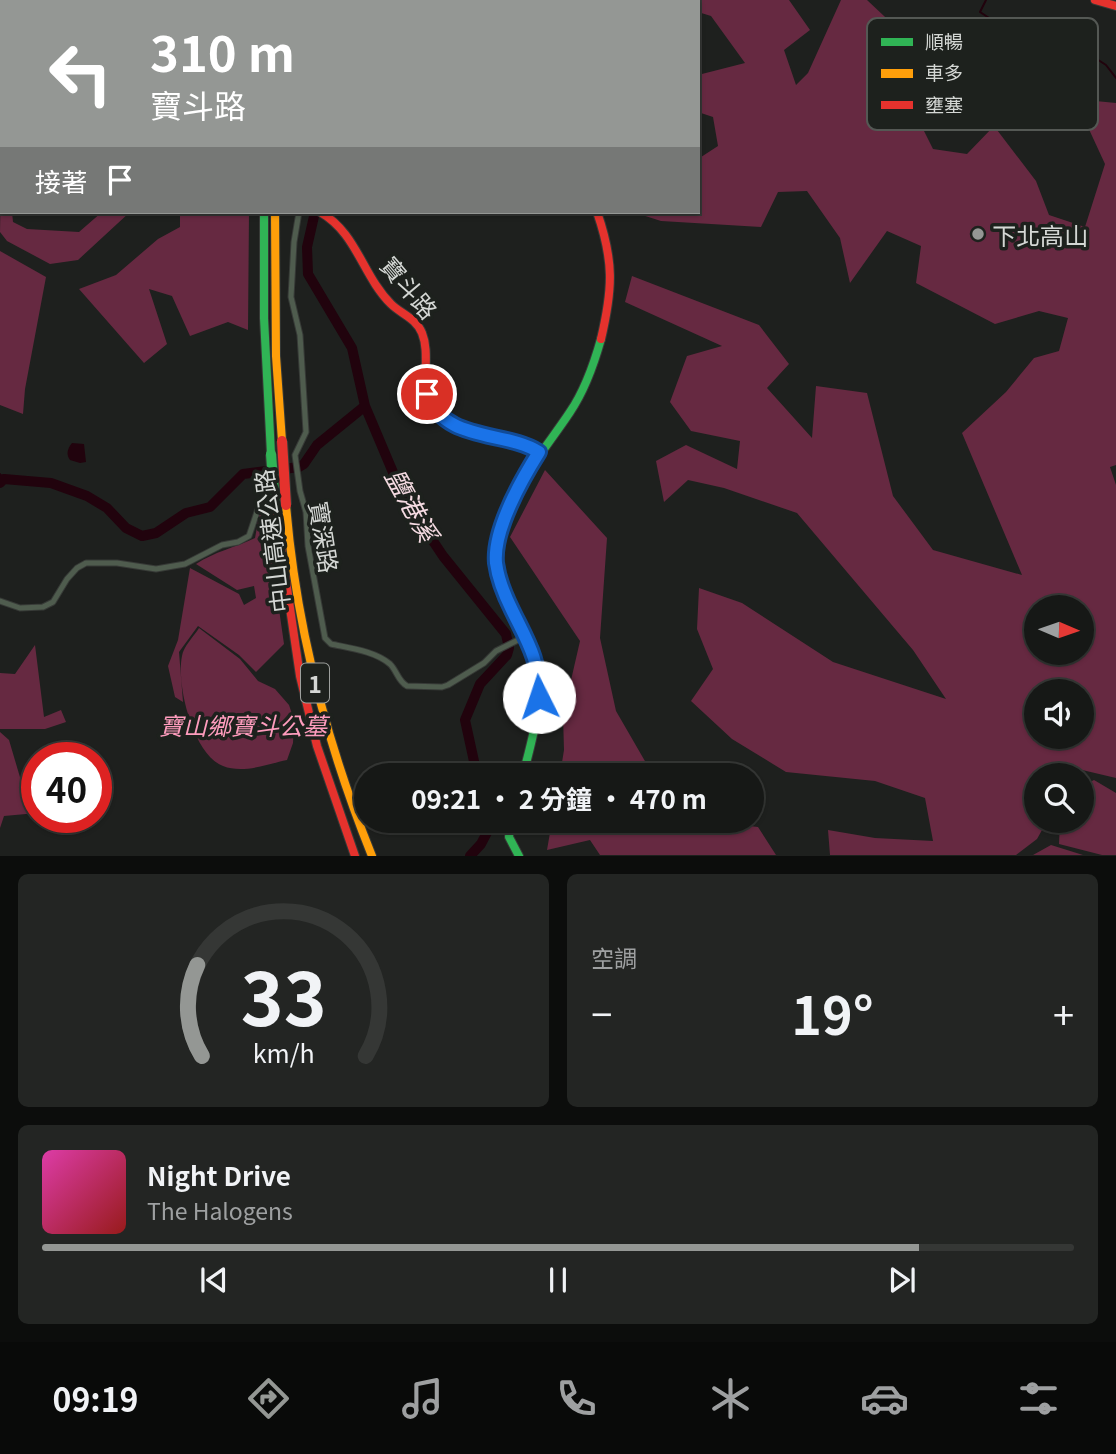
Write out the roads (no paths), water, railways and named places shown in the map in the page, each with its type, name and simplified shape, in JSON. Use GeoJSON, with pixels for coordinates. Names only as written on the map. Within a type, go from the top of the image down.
{"type":"FeatureCollection","features":[{"type":"Feature","properties":{"kind":"main road"},"geometry":{"type":"LineString","coordinates":[[1095,0],[1116,6]]}},
{"type":"Feature","properties":{"kind":"main road","name":"中山高速公路"},"geometry":{"type":"LineString","coordinates":[[264,214],[264,318],[271,454],[309,661],[349,798],[372,856]]}},
{"type":"Feature","properties":{"kind":"main road","name":"中山高速公路"},"geometry":{"type":"LineString","coordinates":[[275,214],[276,356],[282,441],[280,505],[300,676],[317,746],[355,856]]}},
{"type":"Feature","properties":{"kind":"main road","name":"寶斗路"},"geometry":{"type":"LineString","coordinates":[[324,214],[342,227],[375,285],[392,304],[414,319],[421,329],[428,397],[438,412],[468,431],[539,452]]}},
{"type":"Feature","properties":{"kind":"main road"},"geometry":{"type":"LineString","coordinates":[[525,763],[539,689],[537,666],[521,639],[497,568],[496,555],[512,499],[539,452],[579,398],[608,312],[611,268],[609,250],[598,214]]}},
{"type":"Feature","properties":{"kind":"main road"},"geometry":{"type":"LineString","coordinates":[[509,833],[519,856]]}},
{"type":"Feature","properties":{"kind":"street","name":"寶深路"},"geometry":{"type":"LineString","coordinates":[[299,214],[291,297],[300,335],[306,432],[295,455],[295,462],[299,491],[306,512],[308,546],[321,622],[327,641],[385,661],[396,671],[402,683],[419,687],[448,685],[484,663],[496,651],[521,639]]}},
{"type":"Feature","properties":{"kind":"street"},"geometry":{"type":"LineString","coordinates":[[0,601],[20,608],[44,607],[53,602],[77,568],[86,563],[117,563],[156,569],[185,564],[222,545],[238,542],[249,536],[263,498],[299,491]]}},
{"type":"Feature","properties":{"kind":"waterway"},"geometry":{"type":"LineString","coordinates":[[986,0],[980,12],[989,18]]}},
{"type":"Feature","properties":{"kind":"waterway"},"geometry":{"type":"LineString","coordinates":[[1098,60],[1116,78]]}},
{"type":"Feature","properties":{"kind":"waterway","name":"鹽港溪"},"geometry":{"type":"LineString","coordinates":[[315,214],[307,247],[308,274],[352,348],[365,406],[403,496],[443,556],[506,634],[509,648],[507,655],[480,684],[465,720],[474,763]]}},
{"type":"Feature","properties":{"kind":"waterway"},"geometry":{"type":"LineString","coordinates":[[0,483],[4,479],[51,483],[87,496],[107,508],[126,528],[142,536],[156,533],[186,513],[210,507],[243,474],[299,467],[317,445],[365,406]]}},
{"type":"Feature","properties":{"kind":"waterway"},"geometry":{"type":"LineString","coordinates":[[0,474],[4,479]]}},
{"type":"Feature","properties":{"kind":"waterway","name":"鹽港溪"},"geometry":{"type":"LineString","coordinates":[[470,856],[487,833]]}},
{"type":"Feature","properties":{"kind":"place","name":"下北高山"},"geometry":{"type":"Point","coordinates":[978,234]}},
{"type":"Feature","properties":{"kind":"park label","name":"寶山鄉寶斗公墓"},"geometry":{"type":"Point","coordinates":[243,724]}}]}
